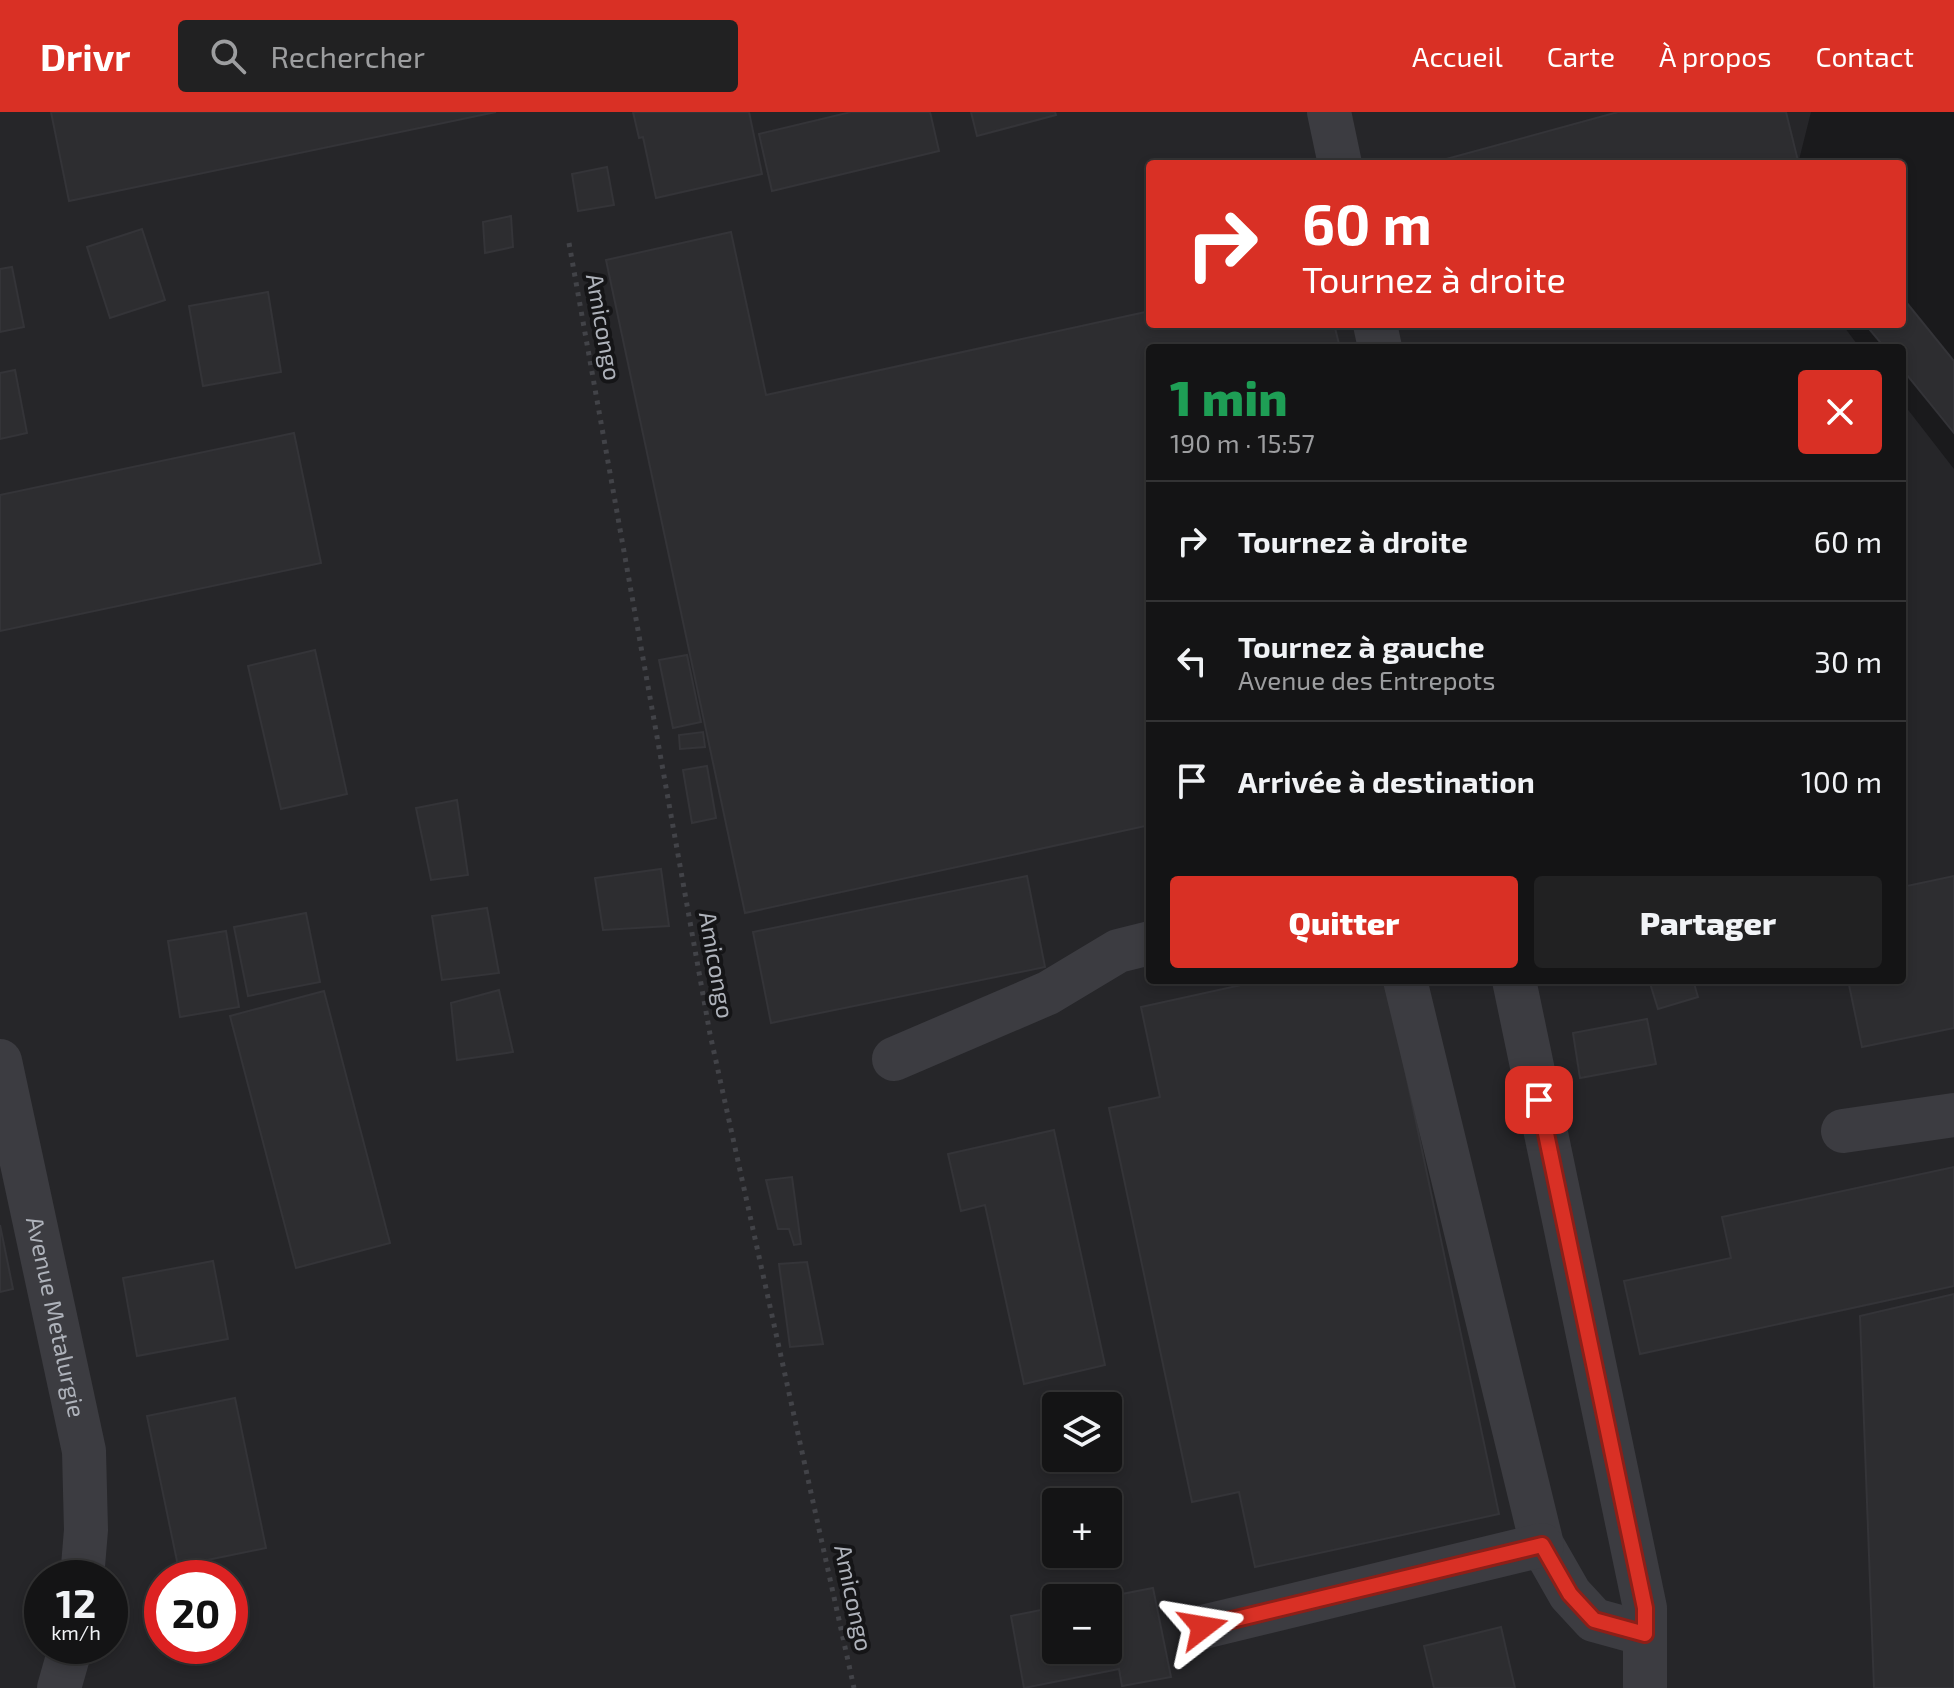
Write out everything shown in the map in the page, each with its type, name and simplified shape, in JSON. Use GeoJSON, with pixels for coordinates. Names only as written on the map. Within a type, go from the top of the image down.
{"type":"FeatureCollection","features":[{"type":"Feature","properties":{"kind":"street"},"geometry":{"type":"LineString","coordinates":[[1329,112],[1339,160]]}},
{"type":"Feature","properties":{"kind":"street"},"geometry":{"type":"LineString","coordinates":[[894,1059],[1048,993],[1118,951],[1146,944]]}},
{"type":"Feature","properties":{"kind":"street"},"geometry":{"type":"LineString","coordinates":[[1406,984],[1542,1545],[1570,1594],[1594,1620],[1645,1634]]}},
{"type":"Feature","properties":{"kind":"street"},"geometry":{"type":"LineString","coordinates":[[1515,984],[1645,1608],[1645,1688]]}},
{"type":"Feature","properties":{"kind":"street","name":"Avenue Metalurgie"},"geometry":{"type":"LineString","coordinates":[[0,1061],[84,1451],[84,1560]]}},
{"type":"Feature","properties":{"kind":"street"},"geometry":{"type":"LineString","coordinates":[[1843,1131],[1954,1115]]}},
{"type":"Feature","properties":{"kind":"street"},"geometry":{"type":"LineString","coordinates":[[1203,1627],[1542,1545]]}},
{"type":"Feature","properties":{"kind":"street"},"geometry":{"type":"LineString","coordinates":[[59,1688],[66,1664]]}},
{"type":"Feature","properties":{"kind":"path","name":"Amicongo"},"geometry":{"type":"LineString","coordinates":[[569,243],[710,1034],[854,1688]]}},
{"type":"Feature","properties":{"kind":"shaded area"},"geometry":{"type":"Polygon","coordinates":[[[0,112],[1811,112],[1799,160],[1146,160],[1146,328],[1845,328],[1857,344],[1146,344],[1146,984],[1906,984],[1906,407],[1954,469],[1954,1688],[0,1688],[0,112]]]}},
{"type":"Feature","properties":{"kind":"building"},"geometry":{"type":"Polygon","coordinates":[[[51,112],[496,112],[69,201],[51,112]]]}},
{"type":"Feature","properties":{"kind":"building"},"geometry":{"type":"Polygon","coordinates":[[[633,112],[749,112],[762,174],[656,198],[643,137],[639,138],[633,112]]]}},
{"type":"Feature","properties":{"kind":"building"},"geometry":{"type":"Polygon","coordinates":[[[851,112],[930,112],[939,151],[772,191],[759,134],[851,112]]]}},
{"type":"Feature","properties":{"kind":"building"},"geometry":{"type":"Polygon","coordinates":[[[971,112],[1055,112],[1056,115],[977,136],[971,112]]]}},
{"type":"Feature","properties":{"kind":"building"},"geometry":{"type":"Polygon","coordinates":[[[1618,112],[1786,112],[1798,160],[1443,160],[1618,112]]]}},
{"type":"Feature","properties":{"kind":"building"},"geometry":{"type":"Polygon","coordinates":[[[607,167],[614,205],[578,211],[572,174],[607,167]]]}},
{"type":"Feature","properties":{"kind":"building"},"geometry":{"type":"Polygon","coordinates":[[[511,216],[513,247],[485,253],[483,222],[511,216]]]}},
{"type":"Feature","properties":{"kind":"building"},"geometry":{"type":"Polygon","coordinates":[[[142,229],[165,300],[110,318],[87,247],[142,229]]]}},
{"type":"Feature","properties":{"kind":"building"},"geometry":{"type":"Polygon","coordinates":[[[731,232],[766,395],[1146,312],[1146,328],[1335,328],[1339,344],[1146,344],[1146,826],[745,913],[606,260],[731,232]]]}},
{"type":"Feature","properties":{"kind":"building"},"geometry":{"type":"Polygon","coordinates":[[[12,267],[24,327],[0,332],[0,269],[12,267]]]}},
{"type":"Feature","properties":{"kind":"building"},"geometry":{"type":"Polygon","coordinates":[[[268,292],[281,372],[203,386],[189,306],[268,292]]]}},
{"type":"Feature","properties":{"kind":"building"},"geometry":{"type":"Polygon","coordinates":[[[1906,302],[1954,361],[1954,433],[1906,374],[1906,344],[1882,344],[1868,328],[1906,328],[1906,302]]]}},
{"type":"Feature","properties":{"kind":"building"},"geometry":{"type":"Polygon","coordinates":[[[15,370],[27,433],[0,439],[0,373],[15,370]]]}},
{"type":"Feature","properties":{"kind":"building"},"geometry":{"type":"Polygon","coordinates":[[[294,433],[321,563],[0,631],[0,495],[294,433]]]}},
{"type":"Feature","properties":{"kind":"building"},"geometry":{"type":"Polygon","coordinates":[[[315,650],[347,794],[281,809],[248,666],[315,650]]]}},
{"type":"Feature","properties":{"kind":"building"},"geometry":{"type":"Polygon","coordinates":[[[687,655],[701,722],[673,728],[659,660],[687,655]]]}},
{"type":"Feature","properties":{"kind":"building"},"geometry":{"type":"Polygon","coordinates":[[[703,732],[705,747],[680,749],[679,735],[703,732]]]}},
{"type":"Feature","properties":{"kind":"building"},"geometry":{"type":"Polygon","coordinates":[[[707,766],[716,818],[692,823],[683,770],[707,766]]]}},
{"type":"Feature","properties":{"kind":"building"},"geometry":{"type":"Polygon","coordinates":[[[457,800],[468,875],[431,880],[416,808],[457,800]]]}},
{"type":"Feature","properties":{"kind":"building"},"geometry":{"type":"Polygon","coordinates":[[[661,869],[669,926],[603,930],[595,878],[661,869]]]}},
{"type":"Feature","properties":{"kind":"building"},"geometry":{"type":"Polygon","coordinates":[[[1027,876],[1045,967],[771,1023],[753,932],[1027,876]]]}},
{"type":"Feature","properties":{"kind":"building"},"geometry":{"type":"Polygon","coordinates":[[[1954,876],[1954,1028],[1862,1047],[1849,984],[1906,984],[1906,886],[1954,876]]]}},
{"type":"Feature","properties":{"kind":"building"},"geometry":{"type":"Polygon","coordinates":[[[487,908],[499,973],[442,980],[432,916],[487,908]]]}},
{"type":"Feature","properties":{"kind":"building"},"geometry":{"type":"Polygon","coordinates":[[[306,913],[320,982],[248,996],[234,927],[306,913]]]}},
{"type":"Feature","properties":{"kind":"building"},"geometry":{"type":"Polygon","coordinates":[[[226,931],[239,1007],[180,1017],[168,941],[226,931]]]}},
{"type":"Feature","properties":{"kind":"building"},"geometry":{"type":"Polygon","coordinates":[[[1246,984],[1387,984],[1499,1514],[1255,1567],[1239,1492],[1192,1502],[1109,1108],[1160,1097],[1141,1007],[1246,984]]]}},
{"type":"Feature","properties":{"kind":"building"},"geometry":{"type":"Polygon","coordinates":[[[1650,984],[1694,984],[1698,997],[1658,1009],[1650,984]]]}},
{"type":"Feature","properties":{"kind":"building"},"geometry":{"type":"Polygon","coordinates":[[[499,990],[513,1052],[457,1060],[451,1003],[499,990]]]}},
{"type":"Feature","properties":{"kind":"building"},"geometry":{"type":"Polygon","coordinates":[[[324,991],[390,1243],[296,1268],[230,1016],[324,991]]]}},
{"type":"Feature","properties":{"kind":"building"},"geometry":{"type":"Polygon","coordinates":[[[1647,1019],[1656,1064],[1580,1078],[1573,1033],[1647,1019]]]}},
{"type":"Feature","properties":{"kind":"building"},"geometry":{"type":"Polygon","coordinates":[[[1054,1130],[1105,1365],[1024,1384],[985,1205],[961,1211],[948,1154],[1054,1130]]]}},
{"type":"Feature","properties":{"kind":"building"},"geometry":{"type":"Polygon","coordinates":[[[1954,1167],[1954,1286],[1640,1354],[1624,1281],[1731,1258],[1722,1217],[1954,1167]]]}},
{"type":"Feature","properties":{"kind":"building"},"geometry":{"type":"Polygon","coordinates":[[[792,1177],[801,1244],[794,1245],[789,1229],[778,1229],[766,1180],[792,1177]]]}},
{"type":"Feature","properties":{"kind":"building"},"geometry":{"type":"Polygon","coordinates":[[[0,1225],[13,1289],[0,1292],[0,1225]]]}},
{"type":"Feature","properties":{"kind":"building"},"geometry":{"type":"Polygon","coordinates":[[[213,1261],[228,1339],[137,1356],[123,1278],[213,1261]]]}},
{"type":"Feature","properties":{"kind":"building"},"geometry":{"type":"Polygon","coordinates":[[[807,1262],[823,1344],[790,1347],[779,1264],[807,1262]]]}},
{"type":"Feature","properties":{"kind":"building"},"geometry":{"type":"Polygon","coordinates":[[[1954,1294],[1954,1688],[1874,1688],[1860,1316],[1954,1294]]]}},
{"type":"Feature","properties":{"kind":"building"},"geometry":{"type":"Polygon","coordinates":[[[235,1398],[266,1548],[207,1560],[177,1560],[147,1416],[235,1398]]]}},
{"type":"Feature","properties":{"kind":"building"},"geometry":{"type":"Polygon","coordinates":[[[1153,1588],[1171,1677],[1122,1686],[1119,1669],[1024,1688],[1011,1616],[1042,1610],[1042,1664],[1122,1664],[1122,1594],[1153,1588]]]}},
{"type":"Feature","properties":{"kind":"building"},"geometry":{"type":"Polygon","coordinates":[[[1501,1627],[1515,1688],[1434,1688],[1424,1646],[1501,1627]]]}},
{"type":"Feature","properties":{"kind":"route"},"geometry":{"type":"LineString","coordinates":[[1203,1627],[1542,1545],[1570,1594],[1594,1620],[1645,1634],[1645,1608],[1539,1100]]}}]}
